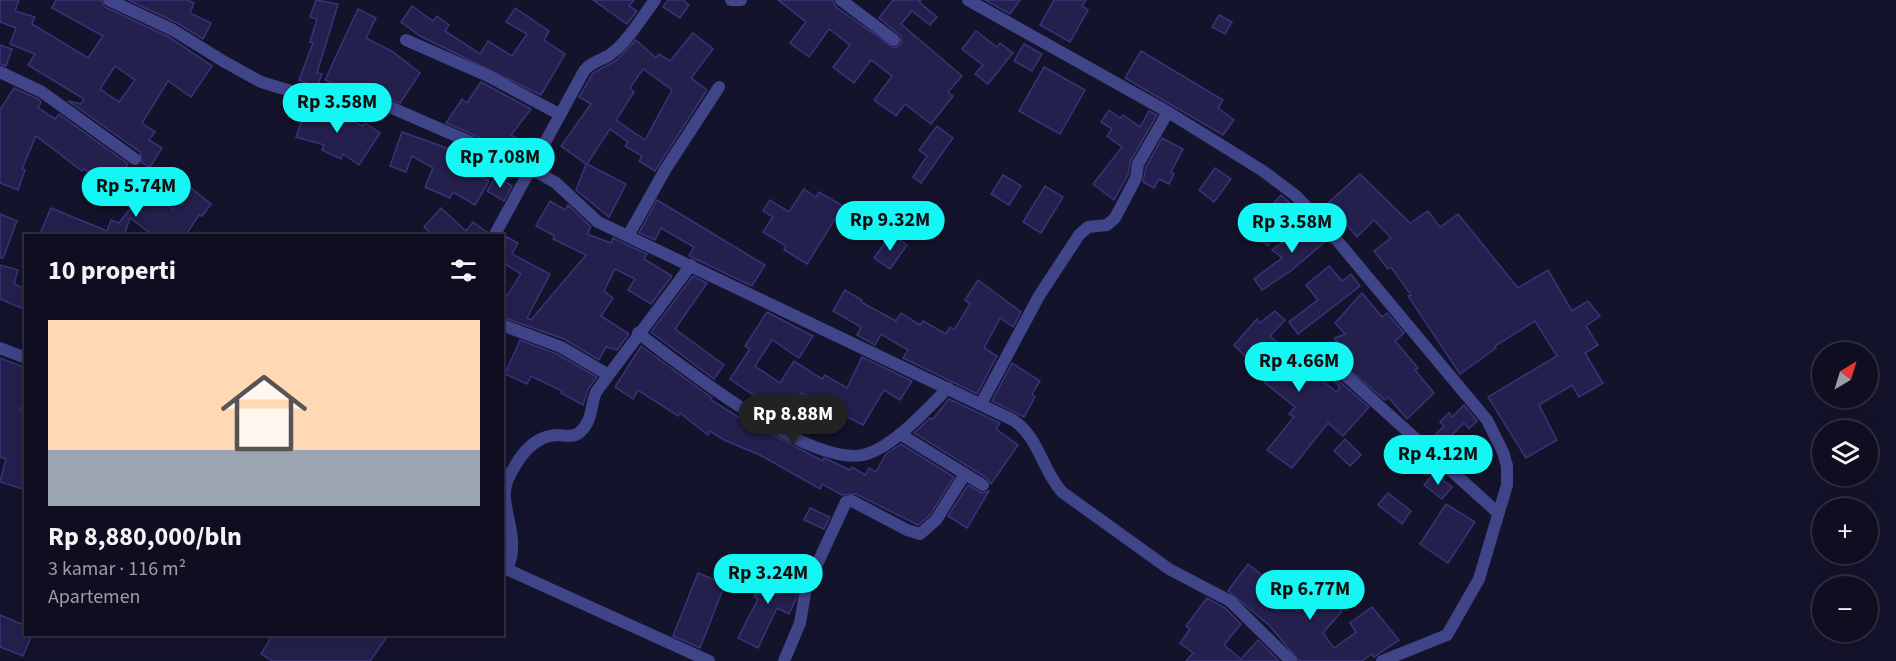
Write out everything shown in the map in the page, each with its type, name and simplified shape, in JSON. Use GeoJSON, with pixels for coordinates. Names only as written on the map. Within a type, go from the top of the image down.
{"type":"FeatureCollection","features":[{"type":"Feature","properties":{"kind":"street"},"geometry":{"type":"LineString","coordinates":[[109,0],[173,30],[222,62],[261,82],[337,105],[383,104],[532,170],[556,183],[590,217],[691,265],[729,286],[1013,420],[1028,432],[1054,483],[1062,492],[1169,569],[1230,601],[1291,661]]}},
{"type":"Feature","properties":{"kind":"street"},"geometry":{"type":"LineString","coordinates":[[495,234],[532,170],[559,114],[588,66],[616,49],[655,0]]}},
{"type":"Feature","properties":{"kind":"street"},"geometry":{"type":"LineString","coordinates":[[731,0],[741,0]]}},
{"type":"Feature","properties":{"kind":"street"},"geometry":{"type":"LineString","coordinates":[[841,0],[894,40]]}},
{"type":"Feature","properties":{"kind":"street"},"geometry":{"type":"LineString","coordinates":[[968,0],[1168,112],[1263,171],[1295,195],[1325,226],[1487,420],[1503,452],[1507,466],[1507,485],[1497,512],[1492,541],[1479,579],[1448,635],[1382,661]]}},
{"type":"Feature","properties":{"kind":"street"},"geometry":{"type":"LineString","coordinates":[[406,40],[488,76],[559,114]]}},
{"type":"Feature","properties":{"kind":"street"},"geometry":{"type":"LineString","coordinates":[[0,72],[42,92],[135,159]]}},
{"type":"Feature","properties":{"kind":"street"},"geometry":{"type":"LineString","coordinates":[[628,236],[665,170],[719,87]]}},
{"type":"Feature","properties":{"kind":"street"},"geometry":{"type":"LineString","coordinates":[[981,404],[1039,296],[1079,235],[1088,227],[1107,225],[1115,218],[1137,178],[1138,164],[1168,112]]}},
{"type":"Feature","properties":{"kind":"street"},"geometry":{"type":"LineString","coordinates":[[691,265],[607,374],[596,392],[592,415],[578,434],[537,440],[528,448],[508,478],[505,491],[514,552],[505,568],[709,661]]}},
{"type":"Feature","properties":{"kind":"street"},"geometry":{"type":"LineString","coordinates":[[504,326],[561,347],[607,374]]}},
{"type":"Feature","properties":{"kind":"street"},"geometry":{"type":"LineString","coordinates":[[638,333],[757,418],[823,450],[840,455],[867,454],[900,434],[948,388]]}},
{"type":"Feature","properties":{"kind":"street"},"geometry":{"type":"LineString","coordinates":[[0,348],[24,357]]}},
{"type":"Feature","properties":{"kind":"street"},"geometry":{"type":"LineString","coordinates":[[1345,375],[1497,512]]}},
{"type":"Feature","properties":{"kind":"street"},"geometry":{"type":"LineString","coordinates":[[900,434],[983,485]]}},
{"type":"Feature","properties":{"kind":"street"},"geometry":{"type":"LineString","coordinates":[[784,661],[800,623],[806,588],[846,502],[852,501],[907,530],[920,534],[936,520],[965,474]]}},
{"type":"Feature","properties":{"kind":"building"},"geometry":{"type":"Polygon","coordinates":[[[0,0],[19,0],[15,11],[35,17],[32,24],[88,58],[103,36],[52,8],[56,0],[101,0],[105,7],[169,37],[212,66],[191,97],[168,81],[142,123],[155,132],[149,140],[162,148],[150,167],[142,163],[140,152],[68,101],[81,104],[84,99],[28,65],[35,54],[10,44],[16,28],[0,22],[0,0]],[[115,66],[100,89],[119,102],[135,80],[115,66]]]}},
{"type":"Feature","properties":{"kind":"building"},"geometry":{"type":"Polygon","coordinates":[[[128,0],[187,0],[194,3],[190,13],[211,23],[203,39],[177,23],[128,0]]]}},
{"type":"Feature","properties":{"kind":"building"},"geometry":{"type":"Polygon","coordinates":[[[316,0],[338,4],[317,73],[322,74],[317,87],[299,80],[313,43],[310,42],[317,19],[310,17],[316,0]]]}},
{"type":"Feature","properties":{"kind":"building"},"geometry":{"type":"Polygon","coordinates":[[[593,0],[634,0],[629,6],[637,11],[627,24],[593,0]]]}},
{"type":"Feature","properties":{"kind":"building"},"geometry":{"type":"Polygon","coordinates":[[[668,0],[683,0],[689,5],[680,18],[663,7],[668,0]]]}},
{"type":"Feature","properties":{"kind":"building"},"geometry":{"type":"Polygon","coordinates":[[[778,0],[833,0],[836,7],[894,48],[901,44],[901,36],[879,18],[893,0],[921,0],[919,2],[937,17],[930,25],[912,11],[901,24],[962,76],[948,92],[953,96],[931,124],[905,104],[896,116],[874,100],[892,76],[871,60],[854,83],[833,67],[850,45],[829,29],[809,57],[790,43],[806,22],[778,0]]]}},
{"type":"Feature","properties":{"kind":"building"},"geometry":{"type":"Polygon","coordinates":[[[985,0],[1020,0],[1010,14],[985,0]]]}},
{"type":"Feature","properties":{"kind":"building"},"geometry":{"type":"Polygon","coordinates":[[[1054,0],[1086,0],[1082,6],[1088,10],[1070,42],[1040,25],[1054,0]]]}},
{"type":"Feature","properties":{"kind":"building"},"geometry":{"type":"Polygon","coordinates":[[[412,6],[433,21],[437,16],[449,25],[445,31],[480,54],[488,41],[512,56],[527,34],[506,22],[515,8],[549,31],[544,40],[565,54],[541,95],[420,36],[401,22],[412,6]]]}},
{"type":"Feature","properties":{"kind":"building"},"geometry":{"type":"Polygon","coordinates":[[[358,9],[376,18],[366,38],[393,52],[420,73],[400,103],[372,91],[370,96],[357,96],[325,80],[358,9]]]}},
{"type":"Feature","properties":{"kind":"building"},"geometry":{"type":"Polygon","coordinates":[[[1219,15],[1232,22],[1225,34],[1212,27],[1219,15]]]}},
{"type":"Feature","properties":{"kind":"building"},"geometry":{"type":"Polygon","coordinates":[[[976,31],[997,47],[1000,43],[1013,53],[988,84],[975,74],[983,65],[962,49],[976,31]]]}},
{"type":"Feature","properties":{"kind":"building"},"geometry":{"type":"Polygon","coordinates":[[[693,33],[713,49],[691,78],[707,90],[655,171],[639,161],[642,156],[625,146],[628,142],[610,129],[587,164],[626,184],[609,217],[576,190],[586,164],[561,146],[591,104],[579,97],[593,73],[617,60],[636,40],[656,58],[659,54],[670,61],[693,33]],[[643,69],[630,88],[634,92],[616,120],[645,140],[672,90],[643,69]]]}},
{"type":"Feature","properties":{"kind":"building"},"geometry":{"type":"Polygon","coordinates":[[[1024,44],[1042,54],[1032,71],[1014,61],[1024,44]]]}},
{"type":"Feature","properties":{"kind":"building"},"geometry":{"type":"Polygon","coordinates":[[[0,45],[12,49],[6,66],[0,64],[0,45]]]}},
{"type":"Feature","properties":{"kind":"building"},"geometry":{"type":"Polygon","coordinates":[[[1141,51],[1223,100],[1218,108],[1234,120],[1223,135],[1125,78],[1141,51]]]}},
{"type":"Feature","properties":{"kind":"building"},"geometry":{"type":"Polygon","coordinates":[[[1044,67],[1085,90],[1060,134],[1019,111],[1044,67]]]}},
{"type":"Feature","properties":{"kind":"building"},"geometry":{"type":"Polygon","coordinates":[[[481,82],[531,109],[511,135],[522,141],[515,153],[446,123],[462,99],[467,103],[481,82]]]}},
{"type":"Feature","properties":{"kind":"building"},"geometry":{"type":"Polygon","coordinates":[[[14,88],[38,99],[41,102],[38,108],[55,119],[59,114],[128,164],[116,181],[99,168],[93,176],[84,169],[82,171],[36,136],[22,169],[25,170],[18,190],[0,183],[0,110],[14,88]]]}},
{"type":"Feature","properties":{"kind":"building"},"geometry":{"type":"Polygon","coordinates":[[[306,107],[338,115],[363,126],[365,123],[380,133],[359,165],[343,154],[341,159],[322,150],[324,145],[296,137],[306,107]]]}},
{"type":"Feature","properties":{"kind":"building"},"geometry":{"type":"Polygon","coordinates":[[[1109,110],[1120,118],[1123,115],[1140,127],[1149,111],[1157,115],[1131,160],[1128,175],[1114,200],[1093,184],[1122,147],[1107,136],[1112,129],[1101,122],[1109,110]]]}},
{"type":"Feature","properties":{"kind":"building"},"geometry":{"type":"Polygon","coordinates":[[[937,126],[953,138],[921,183],[913,177],[927,156],[919,150],[937,126]]]}},
{"type":"Feature","properties":{"kind":"building"},"geometry":{"type":"Polygon","coordinates":[[[402,132],[469,156],[464,166],[489,181],[475,205],[453,192],[450,198],[425,187],[433,168],[412,156],[406,172],[390,166],[402,132]]]}},
{"type":"Feature","properties":{"kind":"building"},"geometry":{"type":"Polygon","coordinates":[[[1162,138],[1183,149],[1171,172],[1174,174],[1169,184],[1159,179],[1154,188],[1143,182],[1146,167],[1162,138]]]}},
{"type":"Feature","properties":{"kind":"building"},"geometry":{"type":"Polygon","coordinates":[[[1215,168],[1231,179],[1214,202],[1199,190],[1215,168]]]}},
{"type":"Feature","properties":{"kind":"building"},"geometry":{"type":"Polygon","coordinates":[[[1360,174],[1410,223],[1428,211],[1440,227],[1458,214],[1518,288],[1548,270],[1572,311],[1588,301],[1600,316],[1586,326],[1598,345],[1585,353],[1603,383],[1579,397],[1572,385],[1539,405],[1557,440],[1526,458],[1488,397],[1557,356],[1535,321],[1495,346],[1496,348],[1460,374],[1408,296],[1411,295],[1391,267],[1388,269],[1374,251],[1391,238],[1374,220],[1357,237],[1328,203],[1360,174]]]}},
{"type":"Feature","properties":{"kind":"building"},"geometry":{"type":"Polygon","coordinates":[[[1003,175],[1021,186],[1009,205],[991,194],[1003,175]]]}},
{"type":"Feature","properties":{"kind":"building"},"geometry":{"type":"Polygon","coordinates":[[[496,176],[512,186],[504,201],[487,191],[496,176]]]}},
{"type":"Feature","properties":{"kind":"building"},"geometry":{"type":"Polygon","coordinates":[[[1045,186],[1063,197],[1041,233],[1023,222],[1045,186]]]}},
{"type":"Feature","properties":{"kind":"building"},"geometry":{"type":"Polygon","coordinates":[[[146,188],[173,209],[191,188],[211,204],[202,216],[199,215],[186,234],[151,234],[130,218],[125,234],[40,234],[51,208],[107,231],[111,220],[119,223],[146,188]]]}},
{"type":"Feature","properties":{"kind":"building"},"geometry":{"type":"Polygon","coordinates":[[[804,189],[816,197],[819,192],[843,206],[807,264],[784,250],[786,246],[763,232],[773,217],[763,211],[770,200],[789,212],[804,189]]]}},
{"type":"Feature","properties":{"kind":"building"},"geometry":{"type":"Polygon","coordinates":[[[1281,195],[1297,209],[1268,246],[1248,231],[1281,195]]]}},
{"type":"Feature","properties":{"kind":"building"},"geometry":{"type":"Polygon","coordinates":[[[657,200],[765,265],[752,286],[689,256],[694,247],[661,228],[655,240],[639,233],[657,200]]]}},
{"type":"Feature","properties":{"kind":"building"},"geometry":{"type":"Polygon","coordinates":[[[550,201],[565,210],[568,205],[591,227],[587,234],[611,243],[613,238],[647,254],[644,259],[672,276],[651,304],[628,290],[635,279],[615,269],[604,291],[613,298],[601,316],[629,334],[617,350],[606,347],[599,360],[564,339],[504,318],[504,300],[521,274],[505,264],[504,266],[504,241],[507,237],[518,243],[512,254],[550,274],[527,318],[531,320],[586,255],[553,239],[555,236],[536,226],[550,201]]]}},
{"type":"Feature","properties":{"kind":"building"},"geometry":{"type":"Polygon","coordinates":[[[441,208],[466,231],[473,222],[487,232],[486,234],[432,234],[424,227],[441,208]]]}},
{"type":"Feature","properties":{"kind":"building"},"geometry":{"type":"Polygon","coordinates":[[[0,214],[17,221],[3,258],[0,258],[0,214]]]}},
{"type":"Feature","properties":{"kind":"building"},"geometry":{"type":"Polygon","coordinates":[[[1309,222],[1326,241],[1292,270],[1262,290],[1254,279],[1282,258],[1272,250],[1309,222]]]}},
{"type":"Feature","properties":{"kind":"building"},"geometry":{"type":"Polygon","coordinates":[[[891,234],[907,245],[890,269],[874,258],[891,234]]]}},
{"type":"Feature","properties":{"kind":"building"},"geometry":{"type":"Polygon","coordinates":[[[0,265],[18,270],[14,284],[24,288],[24,309],[0,299],[0,265]]]}},
{"type":"Feature","properties":{"kind":"building"},"geometry":{"type":"Polygon","coordinates":[[[1329,266],[1342,281],[1351,274],[1360,286],[1298,334],[1289,322],[1318,300],[1306,285],[1329,266]]]}},
{"type":"Feature","properties":{"kind":"building"},"geometry":{"type":"Polygon","coordinates":[[[693,276],[707,283],[675,329],[724,365],[714,379],[651,332],[693,276]]]}},
{"type":"Feature","properties":{"kind":"building"},"geometry":{"type":"Polygon","coordinates":[[[978,280],[1021,312],[1013,327],[1000,318],[984,348],[997,356],[977,394],[903,358],[908,350],[881,334],[875,345],[857,335],[861,327],[833,311],[845,290],[862,300],[861,302],[896,321],[901,313],[920,325],[923,321],[946,334],[950,327],[954,330],[970,304],[965,300],[978,280]]]}},
{"type":"Feature","properties":{"kind":"building"},"geometry":{"type":"Polygon","coordinates":[[[1362,293],[1382,317],[1387,313],[1404,333],[1395,341],[1418,368],[1415,370],[1434,393],[1407,419],[1388,397],[1385,400],[1346,367],[1335,338],[1345,334],[1335,323],[1362,293]]]}},
{"type":"Feature","properties":{"kind":"building"},"geometry":{"type":"Polygon","coordinates":[[[1275,311],[1285,320],[1270,336],[1284,348],[1280,352],[1297,366],[1301,362],[1336,392],[1340,388],[1325,368],[1328,365],[1337,372],[1339,381],[1369,407],[1343,436],[1328,423],[1292,468],[1267,450],[1294,417],[1289,414],[1295,407],[1265,383],[1268,379],[1234,345],[1257,319],[1260,323],[1275,311]]]}},
{"type":"Feature","properties":{"kind":"building"},"geometry":{"type":"Polygon","coordinates":[[[767,312],[813,336],[799,358],[772,340],[755,366],[780,383],[794,361],[822,379],[825,375],[847,388],[862,357],[912,381],[900,400],[884,390],[863,425],[801,393],[783,423],[751,404],[756,397],[730,379],[750,349],[745,346],[767,312]]]}},
{"type":"Feature","properties":{"kind":"building"},"geometry":{"type":"Polygon","coordinates":[[[520,340],[557,354],[597,377],[588,389],[583,405],[561,393],[562,391],[531,376],[527,384],[505,374],[520,340]]]}},
{"type":"Feature","properties":{"kind":"building"},"geometry":{"type":"Polygon","coordinates":[[[641,346],[712,398],[711,400],[740,418],[823,461],[824,458],[850,470],[852,467],[865,475],[869,468],[876,472],[886,454],[901,444],[954,477],[930,515],[918,525],[856,494],[842,495],[822,484],[820,489],[760,455],[724,440],[710,431],[708,435],[680,413],[678,416],[638,390],[633,399],[615,387],[641,346]]]}},
{"type":"Feature","properties":{"kind":"building"},"geometry":{"type":"Polygon","coordinates":[[[0,358],[24,367],[24,402],[20,411],[24,412],[24,489],[0,482],[6,459],[0,457],[0,358]]]}},
{"type":"Feature","properties":{"kind":"building"},"geometry":{"type":"Polygon","coordinates":[[[1012,363],[1040,381],[1032,394],[1035,397],[1024,417],[992,401],[1012,363]]]}},
{"type":"Feature","properties":{"kind":"building"},"geometry":{"type":"Polygon","coordinates":[[[949,399],[1000,423],[996,429],[1018,445],[991,484],[987,478],[914,433],[930,418],[933,419],[949,399]]]}},
{"type":"Feature","properties":{"kind":"building"},"geometry":{"type":"Polygon","coordinates":[[[1464,405],[1477,421],[1469,429],[1464,423],[1446,441],[1450,444],[1443,452],[1430,440],[1444,426],[1440,422],[1449,413],[1452,417],[1464,405]]]}},
{"type":"Feature","properties":{"kind":"building"},"geometry":{"type":"Polygon","coordinates":[[[1345,439],[1361,455],[1350,466],[1334,451],[1345,439]]]}},
{"type":"Feature","properties":{"kind":"building"},"geometry":{"type":"Polygon","coordinates":[[[1434,473],[1452,487],[1442,499],[1424,485],[1434,473]]]}},
{"type":"Feature","properties":{"kind":"building"},"geometry":{"type":"Polygon","coordinates":[[[968,485],[982,493],[989,491],[967,528],[948,516],[968,485]]]}},
{"type":"Feature","properties":{"kind":"building"},"geometry":{"type":"Polygon","coordinates":[[[1388,493],[1411,511],[1402,524],[1378,505],[1388,493]]]}},
{"type":"Feature","properties":{"kind":"building"},"geometry":{"type":"Polygon","coordinates":[[[1446,504],[1475,522],[1448,563],[1420,544],[1446,504]]]}},
{"type":"Feature","properties":{"kind":"building"},"geometry":{"type":"Polygon","coordinates":[[[810,508],[830,517],[824,529],[804,520],[810,508]]]}},
{"type":"Feature","properties":{"kind":"building"},"geometry":{"type":"Polygon","coordinates":[[[774,562],[783,567],[777,577],[798,587],[796,599],[789,614],[777,608],[758,648],[738,638],[758,599],[754,597],[766,572],[774,562]]]}},
{"type":"Feature","properties":{"kind":"building"},"geometry":{"type":"Polygon","coordinates":[[[1248,564],[1281,590],[1288,583],[1304,596],[1309,589],[1322,598],[1324,595],[1342,611],[1323,633],[1334,648],[1356,632],[1350,623],[1372,607],[1399,640],[1374,657],[1372,654],[1362,661],[1299,661],[1270,626],[1228,591],[1248,564]]]}},
{"type":"Feature","properties":{"kind":"building"},"geometry":{"type":"Polygon","coordinates":[[[698,573],[725,584],[700,648],[673,636],[698,573]]]}},
{"type":"Feature","properties":{"kind":"building"},"geometry":{"type":"Polygon","coordinates":[[[1207,598],[1225,608],[1241,624],[1224,645],[1241,659],[1258,640],[1279,661],[1186,661],[1193,653],[1180,643],[1190,629],[1186,626],[1207,598]]]}},
{"type":"Feature","properties":{"kind":"building"},"geometry":{"type":"Polygon","coordinates":[[[0,615],[24,625],[24,636],[31,636],[23,656],[0,647],[0,615]]]}},
{"type":"Feature","properties":{"kind":"building"},"geometry":{"type":"Polygon","coordinates":[[[272,636],[388,636],[370,661],[272,661],[261,654],[272,636]]]}}]}
